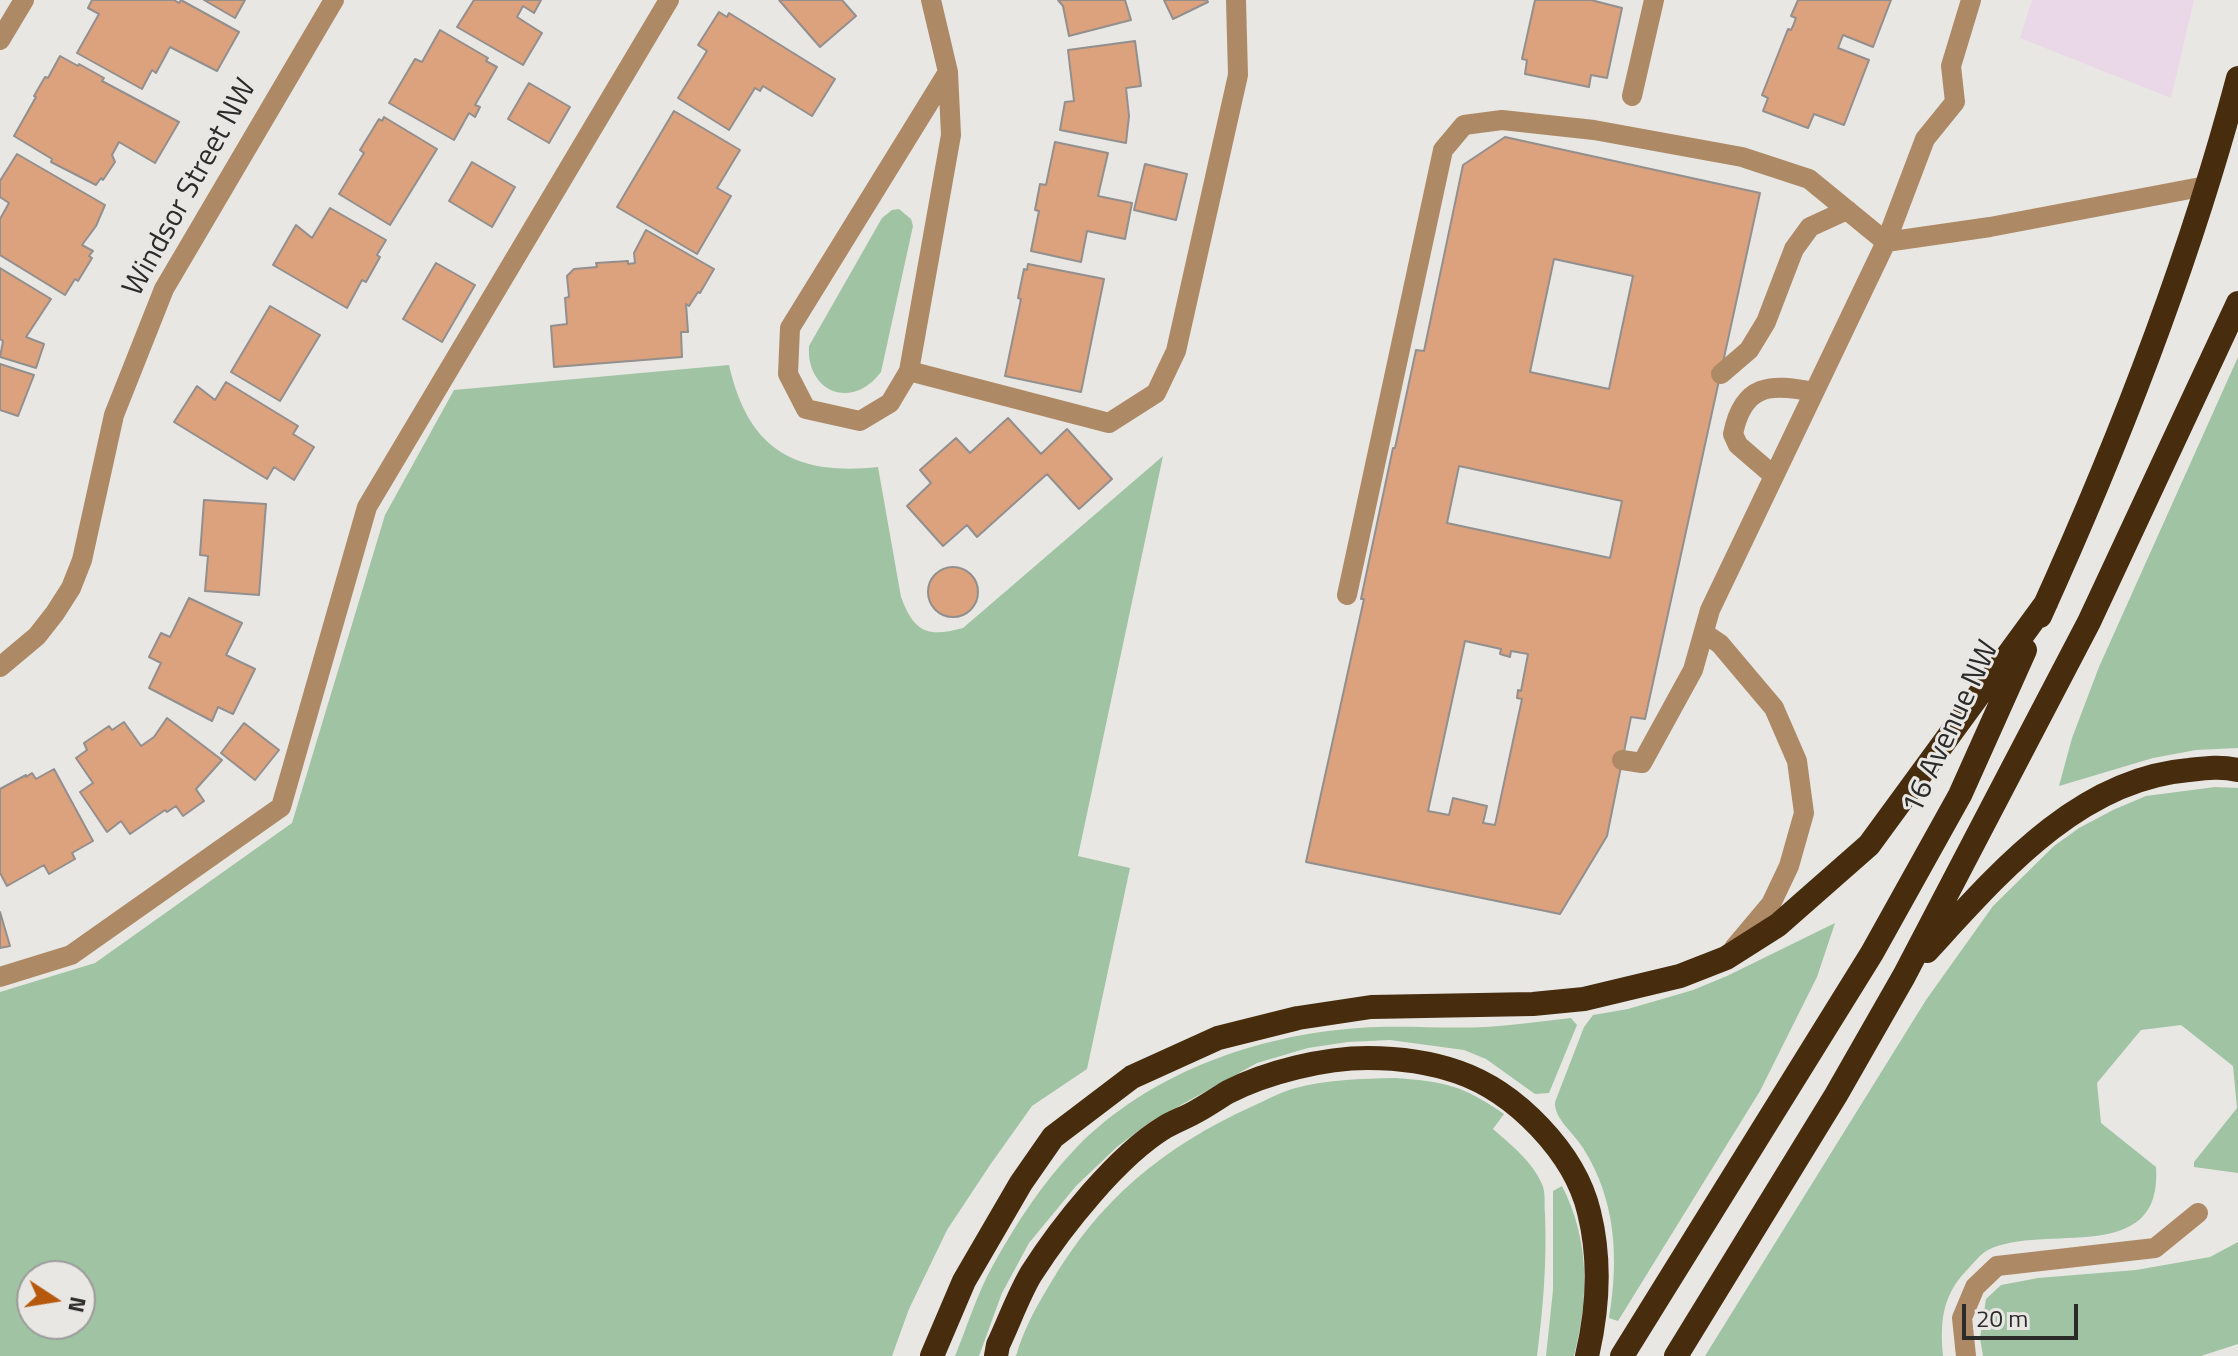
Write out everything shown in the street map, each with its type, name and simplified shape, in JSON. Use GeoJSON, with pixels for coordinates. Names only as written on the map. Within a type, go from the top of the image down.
{"type":"FeatureCollection","features":[{"type":"Feature","properties":{"kind":"highway","name":"16 Avenue NW"},"geometry":{"type":"LineString","coordinates":[[1622,1356],[1872,953],[1960,795],[2126,413],[2164,314],[2238,78]]}},
{"type":"Feature","properties":{"kind":"highway"},"geometry":{"type":"LineString","coordinates":[[1676,1356],[1828,1108],[1904,976],[2089,622],[2238,303]]}},
{"type":"Feature","properties":{"kind":"highway"},"geometry":{"type":"LineString","coordinates":[[932,1356],[964,1281],[997,1222],[1045,1148],[1053,1137],[1132,1077],[1218,1038],[1298,1018],[1371,1007],[1533,1004],[1584,999],[1680,976],[1726,958],[1778,925],[1869,845],[2046,603]]}},
{"type":"Feature","properties":{"kind":"highway"},"geometry":{"type":"LineString","coordinates":[[1904,976],[1989,884],[2026,849],[2070,815],[2130,783],[2166,772],[2223,767],[2238,770]]}},
{"type":"Feature","properties":{"kind":"highway"},"geometry":{"type":"LineString","coordinates":[[996,1356],[998,1345],[1030,1276],[1071,1217],[1120,1165],[1163,1128],[1229,1092],[1276,1073],[1366,1058],[1414,1060],[1459,1072],[1489,1088],[1532,1118],[1569,1164],[1589,1211],[1598,1267],[1595,1322],[1587,1356]]}},
{"type":"Feature","properties":{"kind":"street"},"geometry":{"type":"LineString","coordinates":[[0,40],[24,0]]}},
{"type":"Feature","properties":{"kind":"street","name":"Windsor Street NW"},"geometry":{"type":"LineString","coordinates":[[0,667],[37,636],[71,588],[82,560],[114,415],[164,289],[334,0]]}},
{"type":"Feature","properties":{"kind":"street"},"geometry":{"type":"LineString","coordinates":[[0,977],[71,955],[281,807],[367,507],[669,0]]}},
{"type":"Feature","properties":{"kind":"street"},"geometry":{"type":"LineString","coordinates":[[931,0],[948,72],[951,135],[909,371],[890,403],[860,421],[806,409],[788,374],[790,328],[948,72]]}},
{"type":"Feature","properties":{"kind":"street"},"geometry":{"type":"LineString","coordinates":[[909,371],[1109,423],[1156,393],[1176,351],[1238,75],[1236,0]]}},
{"type":"Feature","properties":{"kind":"street"},"geometry":{"type":"LineString","coordinates":[[1632,96],[1654,0]]}},
{"type":"Feature","properties":{"kind":"street"},"geometry":{"type":"LineString","coordinates":[[1622,760],[1642,763],[1693,670],[1710,610],[1886,242],[1925,139],[1955,102],[1951,66],[1971,0]]}},
{"type":"Feature","properties":{"kind":"street"},"geometry":{"type":"LineString","coordinates":[[1347,595],[1443,150],[1464,125],[1502,120],[1594,130],[1742,157],[1809,179],[1886,242],[1990,227],[2206,186]]}},
{"type":"Feature","properties":{"kind":"street"},"geometry":{"type":"LineString","coordinates":[[1721,374],[1749,350],[1770,312],[1794,249],[1810,227],[1847,210]]}},
{"type":"Feature","properties":{"kind":"street"},"geometry":{"type":"LineString","coordinates":[[1774,476],[1738,445],[1733,434],[1743,403],[1757,391],[1774,387],[1814,392]]}},
{"type":"Feature","properties":{"kind":"street"},"geometry":{"type":"LineString","coordinates":[[1704,633],[1720,644],[1774,708],[1797,761],[1804,813],[1789,866],[1771,904],[1726,958]]}},
{"type":"Feature","properties":{"kind":"street"},"geometry":{"type":"LineString","coordinates":[[1966,1356],[1962,1318],[1975,1287],[1997,1266],[2155,1248],[2198,1213]]}},
{"type":"Feature","properties":{"kind":"shaded area"},"geometry":{"type":"Polygon","coordinates":[[[2032,0],[2194,0],[2171,98],[2020,38],[2032,0]]]}},
{"type":"Feature","properties":{"kind":"green space"},"geometry":{"type":"Polygon","coordinates":[[[899,209],[911,219],[913,226],[881,372],[857,391],[833,391],[815,375],[809,346],[882,218],[899,209]]]}},
{"type":"Feature","properties":{"kind":"green space"},"geometry":{"type":"Polygon","coordinates":[[[2238,357],[2238,748],[2196,750],[2153,758],[2059,786],[2072,738],[2099,667],[2238,357]]]}},
{"type":"Feature","properties":{"kind":"green space"},"geometry":{"type":"Polygon","coordinates":[[[729,365],[748,418],[762,437],[779,451],[822,467],[878,467],[901,597],[917,625],[931,632],[940,632],[963,628],[1163,456],[1078,856],[1130,868],[1087,1069],[1032,1106],[990,1165],[947,1230],[909,1309],[892,1356],[0,1356],[0,992],[95,963],[292,823],[385,515],[454,390],[729,365]]]}},
{"type":"Feature","properties":{"kind":"green space"},"geometry":{"type":"Polygon","coordinates":[[[2215,787],[2238,788],[2238,1173],[2194,1167],[2194,1162],[2237,1108],[2233,1066],[2181,1025],[2141,1030],[2097,1083],[2101,1123],[2156,1167],[2153,1198],[2141,1219],[2121,1230],[2096,1236],[2039,1239],[2012,1243],[1985,1252],[1958,1280],[1947,1300],[1942,1332],[1943,1356],[1705,1356],[1926,1000],[1993,906],[2054,846],[2079,828],[2146,796],[2215,787]]]}},
{"type":"Feature","properties":{"kind":"green space"},"geometry":{"type":"Polygon","coordinates":[[[1835,923],[1817,977],[1760,1091],[1618,1321],[1609,1318],[1614,1252],[1608,1209],[1594,1168],[1561,1120],[1555,1102],[1584,1027],[1593,1015],[1628,1009],[1693,990],[1835,923]]]}},
{"type":"Feature","properties":{"kind":"green space"},"geometry":{"type":"Polygon","coordinates":[[[1571,1018],[1577,1025],[1549,1093],[1535,1094],[1486,1059],[1464,1050],[1390,1040],[1308,1048],[1257,1063],[1152,1121],[1118,1146],[1076,1186],[1029,1243],[1002,1293],[979,1356],[955,1356],[992,1267],[1052,1175],[1105,1122],[1171,1079],[1244,1049],[1321,1032],[1375,1027],[1486,1027],[1571,1018]]]}},
{"type":"Feature","properties":{"kind":"green space"},"geometry":{"type":"Polygon","coordinates":[[[1396,1078],[1428,1081],[1465,1091],[1504,1114],[1493,1129],[1514,1147],[1538,1176],[1545,1199],[1545,1268],[1537,1356],[1016,1356],[1035,1310],[1069,1254],[1112,1201],[1162,1158],[1220,1122],[1287,1091],[1331,1081],[1396,1078]]]}},
{"type":"Feature","properties":{"kind":"green space"},"geometry":{"type":"Polygon","coordinates":[[[1562,1186],[1578,1227],[1584,1291],[1574,1356],[1546,1356],[1553,1290],[1553,1191],[1562,1186]]]}},
{"type":"Feature","properties":{"kind":"green space"},"geometry":{"type":"Polygon","coordinates":[[[2238,1242],[2238,1344],[2201,1356],[1983,1356],[1980,1338],[1986,1299],[2001,1285],[2038,1278],[2136,1270],[2210,1257],[2238,1242]]]}},
{"type":"Feature","properties":{"kind":"building"},"geometry":{"type":"Polygon","coordinates":[[[92,0],[174,0],[179,3],[181,0],[239,32],[217,71],[170,47],[156,73],[152,70],[142,89],[77,53],[99,14],[88,8],[92,0]]]}},
{"type":"Feature","properties":{"kind":"building"},"geometry":{"type":"Polygon","coordinates":[[[204,0],[245,0],[235,18],[204,0]]]}},
{"type":"Feature","properties":{"kind":"building"},"geometry":{"type":"Polygon","coordinates":[[[474,0],[541,0],[534,13],[523,6],[517,17],[542,33],[523,65],[457,27],[474,0]]]}},
{"type":"Feature","properties":{"kind":"building"},"geometry":{"type":"Polygon","coordinates":[[[779,0],[842,0],[856,16],[820,47],[779,0]]]}},
{"type":"Feature","properties":{"kind":"building"},"geometry":{"type":"Polygon","coordinates":[[[1058,0],[1125,0],[1131,20],[1069,36],[1063,6],[1058,0]]]}},
{"type":"Feature","properties":{"kind":"building"},"geometry":{"type":"Polygon","coordinates":[[[1164,0],[1207,0],[1208,2],[1173,19],[1164,0]]]}},
{"type":"Feature","properties":{"kind":"building"},"geometry":{"type":"Polygon","coordinates":[[[1535,0],[1591,0],[1622,8],[1607,78],[1591,75],[1589,87],[1525,74],[1527,60],[1522,59],[1535,0]]]}},
{"type":"Feature","properties":{"kind":"building"},"geometry":{"type":"Polygon","coordinates":[[[1798,0],[1891,0],[1873,47],[1843,35],[1838,48],[1869,60],[1844,125],[1814,114],[1808,128],[1763,111],[1768,98],[1762,95],[1788,29],[1791,30],[1793,26],[1796,18],[1791,16],[1798,0]]]}},
{"type":"Feature","properties":{"kind":"building"},"geometry":{"type":"Polygon","coordinates":[[[719,12],[727,17],[729,13],[835,79],[812,116],[763,86],[760,91],[755,88],[729,130],[678,98],[707,51],[698,45],[719,12]]]}},
{"type":"Feature","properties":{"kind":"building"},"geometry":{"type":"Polygon","coordinates":[[[440,30],[488,58],[486,61],[497,67],[475,105],[480,107],[475,117],[469,113],[454,140],[389,103],[415,59],[422,62],[440,30]]]}},
{"type":"Feature","properties":{"kind":"building"},"geometry":{"type":"Polygon","coordinates":[[[1135,41],[1141,86],[1126,88],[1129,116],[1126,143],[1060,130],[1065,102],[1074,101],[1068,50],[1135,41]]]}},
{"type":"Feature","properties":{"kind":"building"},"geometry":{"type":"Polygon","coordinates":[[[60,56],[179,122],[155,163],[119,142],[112,155],[115,162],[96,185],[51,162],[52,159],[14,136],[34,96],[60,56]]]}},
{"type":"Feature","properties":{"kind":"building"},"geometry":{"type":"Polygon","coordinates":[[[529,83],[570,107],[549,143],[508,119],[529,83]]]}},
{"type":"Feature","properties":{"kind":"building"},"geometry":{"type":"Polygon","coordinates":[[[674,111],[740,150],[717,188],[731,196],[697,254],[617,207],[674,111]]]}},
{"type":"Feature","properties":{"kind":"building"},"geometry":{"type":"Polygon","coordinates":[[[384,117],[437,149],[390,225],[339,194],[364,153],[360,150],[379,119],[382,121],[384,117]]]}},
{"type":"Feature","properties":{"kind":"building"},"geometry":{"type":"Polygon","coordinates":[[[1505,137],[1760,193],[1645,719],[1631,717],[1607,836],[1560,914],[1306,862],[1364,599],[1361,599],[1393,448],[1416,350],[1424,351],[1463,165],[1505,137]],[[1554,259],[1530,372],[1609,389],[1633,276],[1554,259]],[[1459,466],[1447,523],[1610,558],[1622,501],[1459,466]],[[1465,641],[1428,811],[1449,815],[1453,798],[1487,806],[1483,823],[1495,825],[1522,699],[1517,698],[1518,690],[1521,691],[1528,654],[1511,651],[1510,657],[1500,654],[1501,649],[1465,641]]]}},
{"type":"Feature","properties":{"kind":"building"},"geometry":{"type":"Polygon","coordinates":[[[1055,142],[1108,153],[1098,196],[1132,203],[1125,239],[1087,231],[1081,262],[1031,251],[1039,211],[1035,210],[1040,184],[1046,185],[1055,142]]]}},
{"type":"Feature","properties":{"kind":"building"},"geometry":{"type":"Polygon","coordinates":[[[17,154],[105,205],[96,226],[82,245],[93,251],[89,256],[92,258],[65,295],[0,255],[0,219],[9,203],[0,197],[0,181],[17,154]]]}},
{"type":"Feature","properties":{"kind":"building"},"geometry":{"type":"Polygon","coordinates":[[[472,162],[515,187],[492,227],[449,201],[472,162]]]}},
{"type":"Feature","properties":{"kind":"building"},"geometry":{"type":"Polygon","coordinates":[[[1145,164],[1187,174],[1176,220],[1134,210],[1145,164]]]}},
{"type":"Feature","properties":{"kind":"building"},"geometry":{"type":"Polygon","coordinates":[[[330,208],[386,240],[366,282],[362,280],[347,308],[273,265],[296,225],[312,238],[330,208]]]}},
{"type":"Feature","properties":{"kind":"building"},"geometry":{"type":"Polygon","coordinates":[[[646,230],[714,269],[700,293],[689,306],[686,304],[688,332],[681,332],[682,357],[554,367],[551,326],[567,324],[567,276],[574,269],[597,267],[596,263],[635,263],[634,253],[646,230]]]}},
{"type":"Feature","properties":{"kind":"building"},"geometry":{"type":"Polygon","coordinates":[[[436,263],[475,285],[442,342],[403,319],[436,263]]]}},
{"type":"Feature","properties":{"kind":"building"},"geometry":{"type":"Polygon","coordinates":[[[1028,264],[1104,279],[1081,392],[1005,376],[1021,299],[1018,298],[1024,269],[1027,270],[1028,264]]]}},
{"type":"Feature","properties":{"kind":"building"},"geometry":{"type":"Polygon","coordinates":[[[0,268],[51,299],[26,337],[44,344],[36,368],[0,357],[3,341],[0,339],[0,268]]]}},
{"type":"Feature","properties":{"kind":"building"},"geometry":{"type":"Polygon","coordinates":[[[270,306],[320,335],[280,401],[231,372],[270,306]]]}},
{"type":"Feature","properties":{"kind":"building"},"geometry":{"type":"Polygon","coordinates":[[[0,364],[34,375],[18,416],[0,410],[0,364]]]}},
{"type":"Feature","properties":{"kind":"building"},"geometry":{"type":"Polygon","coordinates":[[[226,382],[298,426],[293,434],[314,447],[294,480],[274,467],[267,479],[174,422],[197,386],[215,400],[226,382]]]}},
{"type":"Feature","properties":{"kind":"building"},"geometry":{"type":"Polygon","coordinates":[[[1008,418],[1041,454],[1067,429],[1112,479],[1079,509],[1047,474],[977,537],[967,525],[943,546],[907,506],[931,483],[920,470],[956,438],[970,453],[1008,418]]]}},
{"type":"Feature","properties":{"kind":"building"},"geometry":{"type":"Polygon","coordinates":[[[204,500],[266,504],[259,595],[205,591],[208,556],[200,555],[204,500]]]}},
{"type":"Feature","properties":{"kind":"building"},"geometry":{"type":"Polygon","coordinates":[[[953,567],[971,574],[978,592],[971,610],[953,617],[935,610],[928,592],[935,574],[953,567]]]}},
{"type":"Feature","properties":{"kind":"building"},"geometry":{"type":"Polygon","coordinates":[[[189,598],[242,623],[226,655],[255,669],[233,714],[218,707],[212,721],[149,688],[161,663],[149,657],[161,633],[170,637],[189,598]]]}},
{"type":"Feature","properties":{"kind":"building"},"geometry":{"type":"Polygon","coordinates":[[[167,718],[222,760],[196,789],[204,801],[183,816],[176,806],[167,812],[165,810],[130,834],[121,821],[107,832],[80,792],[93,783],[76,758],[87,750],[84,743],[109,726],[112,730],[124,722],[141,746],[154,737],[167,718]]]}},
{"type":"Feature","properties":{"kind":"building"},"geometry":{"type":"Polygon","coordinates":[[[244,723],[279,750],[255,780],[221,753],[244,723]]]}},
{"type":"Feature","properties":{"kind":"building"},"geometry":{"type":"Polygon","coordinates":[[[54,769],[93,841],[72,853],[75,859],[49,874],[44,865],[7,886],[0,873],[0,789],[26,775],[32,773],[36,779],[54,769]]]}},
{"type":"Feature","properties":{"kind":"building"},"geometry":{"type":"Polygon","coordinates":[[[0,912],[10,946],[0,948],[0,912]]]}}]}
